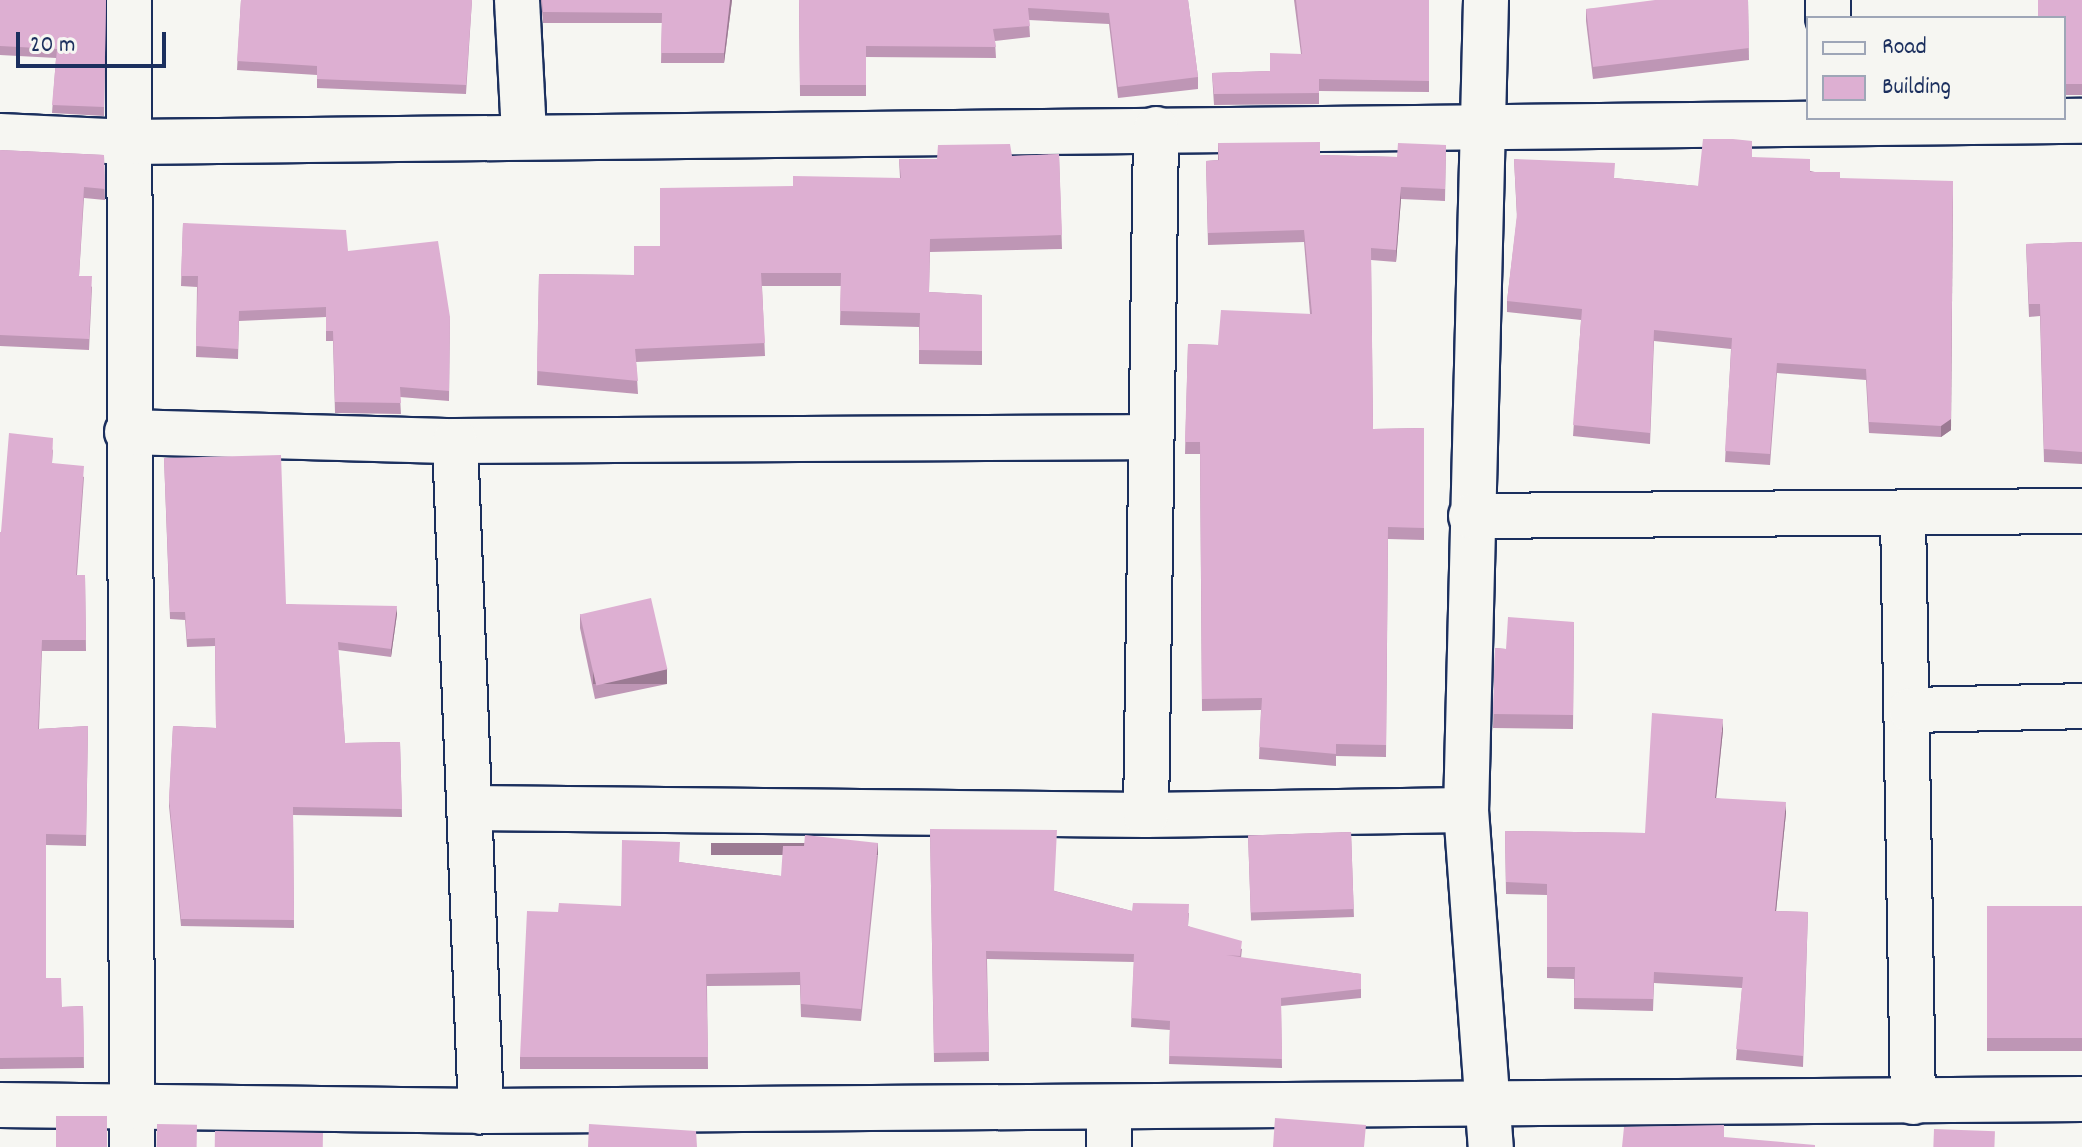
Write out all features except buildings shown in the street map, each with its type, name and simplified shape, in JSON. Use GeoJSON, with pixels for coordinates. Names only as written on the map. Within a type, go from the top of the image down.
{"type":"FeatureCollection","features":[{"type":"Feature","properties":{"kind":"street"},"geometry":{"type":"LineString","coordinates":[[129,0],[127,432],[132,1147]]}},
{"type":"Feature","properties":{"kind":"street"},"geometry":{"type":"LineString","coordinates":[[517,0],[524,135]]}},
{"type":"Feature","properties":{"kind":"street"},"geometry":{"type":"LineString","coordinates":[[1486,0],[1487,122],[1471,516],[1466,810],[1491,1126]]}},
{"type":"Feature","properties":{"kind":"street"},"geometry":{"type":"LineString","coordinates":[[0,136],[129,142],[1487,122],[2082,121]]}},
{"type":"Feature","properties":{"kind":"street"},"geometry":{"type":"LineString","coordinates":[[1146,815],[1156,129]]}},
{"type":"Feature","properties":{"kind":"street"},"geometry":{"type":"LineString","coordinates":[[127,432],[455,441],[1150,437]]}},
{"type":"Feature","properties":{"kind":"street"},"geometry":{"type":"LineString","coordinates":[[455,441],[481,1111]]}},
{"type":"Feature","properties":{"kind":"street"},"geometry":{"type":"LineString","coordinates":[[1471,516],[2082,511]]}},
{"type":"Feature","properties":{"kind":"street"},"geometry":{"type":"LineString","coordinates":[[1903,514],[1911,710],[1913,1102]]}},
{"type":"Feature","properties":{"kind":"street"},"geometry":{"type":"LineString","coordinates":[[1911,710],[2082,706]]}},
{"type":"Feature","properties":{"kind":"street"},"geometry":{"type":"LineString","coordinates":[[470,808],[1146,815],[1466,810]]}},
{"type":"Feature","properties":{"kind":"street"},"geometry":{"type":"LineString","coordinates":[[0,1105],[132,1103],[1109,1127],[1491,1126],[1913,1102],[2082,1099]]}}]}
